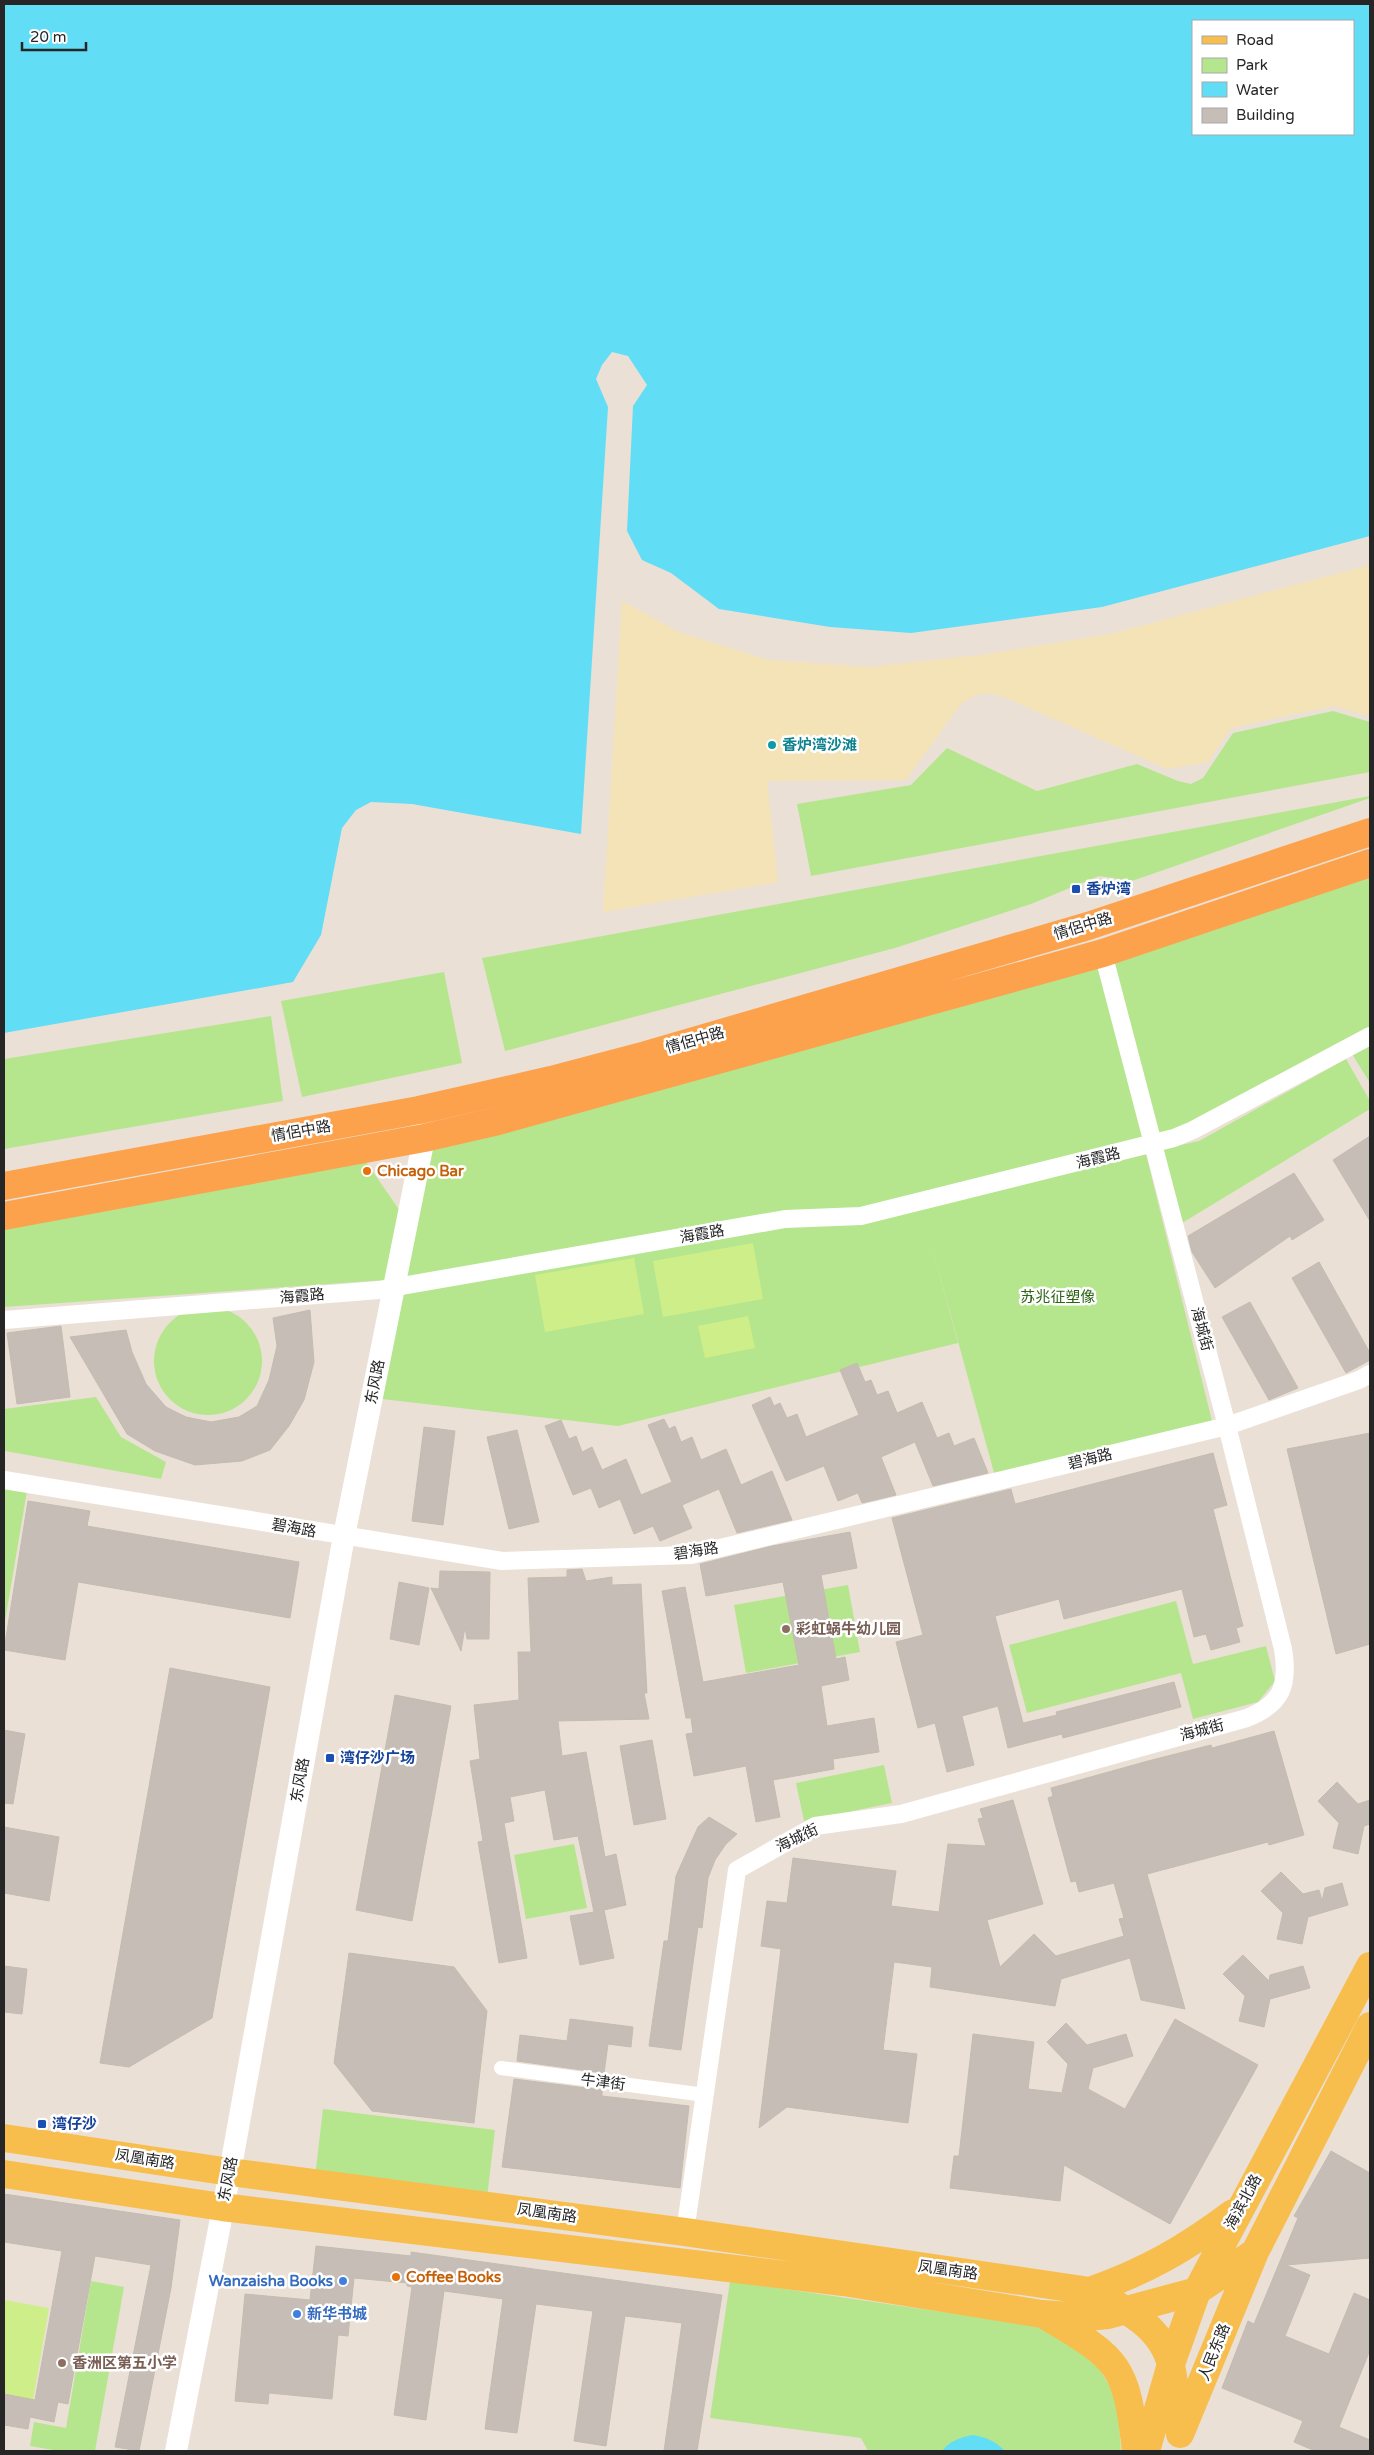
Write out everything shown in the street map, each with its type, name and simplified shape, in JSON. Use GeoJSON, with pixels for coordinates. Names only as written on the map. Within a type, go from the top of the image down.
{"type":"FeatureCollection","features":[{"type":"Feature","properties":{"kind":"highway","name":"情侶中路"},"geometry":{"type":"LineString","coordinates":[[4,1186],[419,1110],[489,1095],[646,1054],[1088,926],[1370,832]]}},
{"type":"Feature","properties":{"kind":"highway","name":"情侶中路"},"geometry":{"type":"LineString","coordinates":[[4,1216],[424,1138],[498,1121],[1103,953],[1370,863]]}},
{"type":"Feature","properties":{"kind":"main road","name":"海滨北路"},"geometry":{"type":"LineString","coordinates":[[1146,2451],[1171,2364],[1197,2291],[1240,2207],[1370,1966]]}},
{"type":"Feature","properties":{"kind":"main road"},"geometry":{"type":"LineString","coordinates":[[1255,2252],[1370,2026]]}},
{"type":"Feature","properties":{"kind":"main road","name":"凤凰南路"},"geometry":{"type":"LineString","coordinates":[[4,2138],[230,2172],[685,2232],[1090,2291],[1129,2310],[1162,2344],[1171,2364],[1177,2443]]}},
{"type":"Feature","properties":{"kind":"main road","name":"凤凰南路"},"geometry":{"type":"LineString","coordinates":[[4,2174],[222,2207],[843,2282],[1042,2314],[1087,2317],[1108,2315],[1197,2291],[1255,2252]]}},
{"type":"Feature","properties":{"kind":"main road","name":"凤凰南路"},"geometry":{"type":"LineString","coordinates":[[1090,2291],[1127,2278],[1160,2263],[1201,2237],[1240,2207]]}},
{"type":"Feature","properties":{"kind":"main road","name":"人民东路"},"geometry":{"type":"LineString","coordinates":[[1177,2443],[1255,2252]]}},
{"type":"Feature","properties":{"kind":"main road","name":"凤凰南路"},"geometry":{"type":"LineString","coordinates":[[1042,2314],[1088,2341],[1107,2356],[1121,2373],[1128,2392],[1136,2451]]}},
{"type":"Feature","properties":{"kind":"street","name":"海城街"},"geometry":{"type":"LineString","coordinates":[[685,2232],[737,1870],[815,1826],[910,1811],[1247,1718],[1261,1712],[1276,1700],[1280,1694],[1286,1664],[1283,1649],[1227,1426],[1103,953]]}},
{"type":"Feature","properties":{"kind":"street","name":"海霞路"},"geometry":{"type":"LineString","coordinates":[[4,1320],[394,1288],[784,1219],[861,1216],[1153,1144],[1193,1130],[1370,1036]]}},
{"type":"Feature","properties":{"kind":"street","name":"东风路"},"geometry":{"type":"LineString","coordinates":[[176,2451],[230,2172],[344,1536],[424,1138],[419,1110]]}},
{"type":"Feature","properties":{"kind":"street","name":"碧海路"},"geometry":{"type":"LineString","coordinates":[[4,1480],[502,1561],[691,1555],[1227,1426],[1358,1380],[1370,1374]]}},
{"type":"Feature","properties":{"kind":"street","name":"牛津街"},"geometry":{"type":"LineString","coordinates":[[501,2068],[705,2095]]}},
{"type":"Feature","properties":{"kind":"green space"},"geometry":{"type":"Polygon","coordinates":[[[1333,711],[1370,722],[1370,772],[811,876],[797,804],[911,785],[947,748],[1037,791],[1137,764],[1178,781],[1191,784],[1203,778],[1233,733],[1333,711]]]}},
{"type":"Feature","properties":{"kind":"green space"},"geometry":{"type":"Polygon","coordinates":[[[1370,796],[1370,798],[1132,881],[1099,876],[1031,904],[895,948],[505,1051],[482,958],[1370,796]]]}},
{"type":"Feature","properties":{"kind":"green space"},"geometry":{"type":"Polygon","coordinates":[[[1370,875],[1370,1035],[1154,1143],[1105,953],[1370,875]]]}},
{"type":"Feature","properties":{"kind":"green space"},"geometry":{"type":"Polygon","coordinates":[[[1102,955],[1152,1144],[861,1213],[396,1286],[425,1139],[1102,955]]]}},
{"type":"Feature","properties":{"kind":"green space"},"geometry":{"type":"Polygon","coordinates":[[[444,972],[462,1063],[302,1097],[281,1001],[444,972]]]}},
{"type":"Feature","properties":{"kind":"green space"},"geometry":{"type":"Polygon","coordinates":[[[271,1016],[283,1101],[4,1149],[4,1059],[271,1016]]]}},
{"type":"Feature","properties":{"kind":"green space"},"geometry":{"type":"Polygon","coordinates":[[[1370,1044],[1370,1083],[1352,1054],[1370,1044]]]}},
{"type":"Feature","properties":{"kind":"green space"},"geometry":{"type":"Polygon","coordinates":[[[1346,1059],[1370,1101],[1370,1109],[1182,1223],[1163,1149],[1199,1141],[1346,1059]]]}},
{"type":"Feature","properties":{"kind":"green space","name":"苏兆征塑像"},"geometry":{"type":"Polygon","coordinates":[[[1146,1154],[1212,1421],[996,1480],[928,1232],[958,1343],[618,1426],[373,1398],[395,1289],[784,1220],[861,1217],[1146,1154]]]}},
{"type":"Feature","properties":{"kind":"green space"},"geometry":{"type":"Polygon","coordinates":[[[362,1156],[400,1211],[386,1280],[4,1307],[4,1215],[362,1156]]]}},
{"type":"Feature","properties":{"kind":"green space"},"geometry":{"type":"Polygon","coordinates":[[[753,1243],[763,1299],[663,1317],[653,1261],[753,1243]]]}},
{"type":"Feature","properties":{"kind":"green space"},"geometry":{"type":"Polygon","coordinates":[[[634,1258],[644,1314],[545,1332],[535,1275],[634,1258]]]}},
{"type":"Feature","properties":{"kind":"green space"},"geometry":{"type":"Polygon","coordinates":[[[208,1307],[229,1311],[246,1323],[258,1340],[262,1361],[258,1382],[246,1399],[229,1411],[208,1415],[187,1411],[170,1399],[158,1382],[154,1361],[158,1340],[170,1323],[187,1311],[208,1307]]]}},
{"type":"Feature","properties":{"kind":"green space"},"geometry":{"type":"Polygon","coordinates":[[[748,1316],[755,1348],[705,1358],[698,1326],[748,1316]]]}},
{"type":"Feature","properties":{"kind":"green space"},"geometry":{"type":"Polygon","coordinates":[[[96,1397],[121,1437],[166,1462],[161,1479],[5,1451],[4,1409],[96,1397]]]}},
{"type":"Feature","properties":{"kind":"green space"},"geometry":{"type":"Polygon","coordinates":[[[4,1488],[27,1491],[4,1627],[4,1488]]]}},
{"type":"Feature","properties":{"kind":"green space"},"geometry":{"type":"Polygon","coordinates":[[[848,1585],[860,1652],[746,1673],[734,1605],[848,1585]]]}},
{"type":"Feature","properties":{"kind":"green space"},"geometry":{"type":"Polygon","coordinates":[[[1176,1601],[1193,1664],[1266,1646],[1275,1681],[1258,1702],[1193,1719],[1181,1673],[1027,1713],[1009,1645],[1176,1601]]]}},
{"type":"Feature","properties":{"kind":"green space"},"geometry":{"type":"Polygon","coordinates":[[[884,1765],[892,1803],[804,1821],[796,1783],[884,1765]]]}},
{"type":"Feature","properties":{"kind":"green space"},"geometry":{"type":"Polygon","coordinates":[[[574,1844],[587,1908],[526,1919],[514,1855],[574,1844]]]}},
{"type":"Feature","properties":{"kind":"green space"},"geometry":{"type":"Polygon","coordinates":[[[323,2109],[495,2130],[487,2198],[315,2177],[323,2109]]]}},
{"type":"Feature","properties":{"kind":"green space"},"geometry":{"type":"Polygon","coordinates":[[[91,2281],[124,2287],[95,2451],[59,2451],[30,2446],[34,2422],[66,2428],[91,2281]]]}},
{"type":"Feature","properties":{"kind":"green space"},"geometry":{"type":"Polygon","coordinates":[[[730,2281],[1039,2326],[1096,2363],[1117,2399],[1121,2451],[868,2451],[861,2438],[710,2418],[730,2281]]]}},
{"type":"Feature","properties":{"kind":"green space"},"geometry":{"type":"Polygon","coordinates":[[[4,2300],[49,2308],[33,2400],[4,2395],[4,2300]]]}},
{"type":"Feature","properties":{"kind":"sand","name":"香炉湾沙滩"},"geometry":{"type":"Polygon","coordinates":[[[1370,565],[1370,716],[1333,706],[1231,728],[1208,762],[1167,769],[1004,697],[986,693],[976,695],[960,705],[906,780],[767,781],[778,882],[603,912],[622,601],[678,632],[769,660],[869,667],[988,654],[1110,634],[1370,565]]]}},
{"type":"Feature","properties":{"kind":"water"},"geometry":{"type":"Polygon","coordinates":[[[4,4],[1370,4],[1370,536],[1102,607],[911,633],[830,627],[719,609],[671,573],[642,560],[627,531],[633,406],[647,385],[628,356],[612,352],[602,365],[596,379],[608,407],[581,834],[412,804],[371,802],[356,810],[342,828],[321,935],[293,982],[4,1033],[4,4]]]}},
{"type":"Feature","properties":{"kind":"water"},"geometry":{"type":"Polygon","coordinates":[[[972,2435],[990,2440],[1005,2451],[942,2451],[955,2440],[972,2435]]]}},
{"type":"Feature","properties":{"kind":"building"},"geometry":{"type":"Polygon","coordinates":[[[1370,1136],[1370,1221],[1333,1160],[1370,1136]]]}},
{"type":"Feature","properties":{"kind":"building"},"geometry":{"type":"Polygon","coordinates":[[[1294,1173],[1324,1220],[1292,1240],[1290,1236],[1215,1288],[1192,1252],[1188,1236],[1294,1173]]]}},
{"type":"Feature","properties":{"kind":"building"},"geometry":{"type":"Polygon","coordinates":[[[1319,1262],[1370,1353],[1370,1360],[1346,1373],[1292,1278],[1319,1262]]]}},
{"type":"Feature","properties":{"kind":"building"},"geometry":{"type":"Polygon","coordinates":[[[1250,1302],[1298,1388],[1269,1400],[1222,1317],[1250,1302]]]}},
{"type":"Feature","properties":{"kind":"building"},"geometry":{"type":"Polygon","coordinates":[[[310,1310],[314,1362],[304,1400],[289,1426],[270,1450],[242,1461],[195,1465],[155,1451],[127,1434],[70,1337],[126,1330],[132,1352],[146,1384],[166,1407],[186,1417],[211,1422],[239,1417],[257,1406],[269,1380],[277,1346],[273,1318],[310,1310]]]}},
{"type":"Feature","properties":{"kind":"building"},"geometry":{"type":"Polygon","coordinates":[[[61,1326],[70,1397],[17,1404],[7,1333],[61,1326]]]}},
{"type":"Feature","properties":{"kind":"building"},"geometry":{"type":"Polygon","coordinates":[[[857,1363],[865,1382],[871,1380],[877,1395],[888,1391],[897,1413],[922,1402],[937,1438],[949,1433],[954,1446],[974,1438],[988,1473],[933,1486],[915,1442],[881,1457],[896,1495],[862,1503],[858,1493],[838,1501],[824,1466],[786,1481],[752,1405],[770,1397],[774,1406],[780,1403],[787,1418],[797,1414],[806,1437],[859,1415],[840,1370],[857,1363]]]}},
{"type":"Feature","properties":{"kind":"building"},"geometry":{"type":"Polygon","coordinates":[[[664,1419],[669,1429],[675,1426],[681,1442],[692,1437],[701,1460],[726,1449],[741,1485],[772,1471],[792,1520],[737,1533],[719,1489],[682,1505],[692,1528],[660,1541],[653,1526],[634,1534],[620,1499],[599,1508],[591,1488],[573,1495],[545,1426],[561,1420],[569,1439],[576,1436],[582,1452],[592,1447],[602,1470],[626,1459],[641,1495],[672,1482],[648,1425],[664,1419]]]}},
{"type":"Feature","properties":{"kind":"building"},"geometry":{"type":"Polygon","coordinates":[[[424,1427],[455,1431],[443,1525],[412,1521],[424,1427]]]}},
{"type":"Feature","properties":{"kind":"building"},"geometry":{"type":"Polygon","coordinates":[[[517,1430],[539,1522],[509,1529],[487,1437],[517,1430]]]}},
{"type":"Feature","properties":{"kind":"building"},"geometry":{"type":"Polygon","coordinates":[[[1370,1433],[1370,1644],[1336,1654],[1287,1449],[1370,1433]]]}},
{"type":"Feature","properties":{"kind":"building"},"geometry":{"type":"Polygon","coordinates":[[[1213,1453],[1227,1505],[1213,1509],[1243,1626],[1236,1628],[1240,1642],[1211,1650],[1206,1634],[1194,1637],[1182,1589],[1064,1619],[1059,1599],[995,1616],[1023,1723],[1057,1715],[1056,1712],[1174,1682],[1181,1707],[1063,1738],[1062,1734],[1008,1748],[998,1706],[962,1716],[974,1765],[947,1772],[935,1723],[918,1728],[896,1642],[923,1635],[892,1518],[1011,1489],[1015,1504],[1213,1453]]]}},
{"type":"Feature","properties":{"kind":"building"},"geometry":{"type":"Polygon","coordinates":[[[28,1501],[90,1511],[87,1526],[299,1562],[290,1618],[78,1582],[65,1660],[4,1650],[28,1501]]]}},
{"type":"Feature","properties":{"kind":"building"},"geometry":{"type":"Polygon","coordinates":[[[850,1532],[857,1568],[821,1575],[836,1659],[845,1657],[849,1680],[821,1686],[827,1726],[874,1718],[879,1752],[833,1759],[834,1769],[773,1780],[780,1817],[756,1822],[746,1766],[694,1776],[686,1734],[693,1733],[691,1718],[686,1718],[662,1591],[685,1587],[703,1682],[799,1665],[783,1582],[706,1596],[700,1564],[772,1546],[850,1532]]]}},
{"type":"Feature","properties":{"kind":"building"},"geometry":{"type":"Polygon","coordinates":[[[582,1569],[586,1581],[612,1577],[612,1585],[641,1584],[647,1693],[644,1693],[649,1719],[558,1721],[562,1756],[586,1752],[605,1857],[616,1854],[626,1905],[604,1910],[614,1958],[580,1965],[570,1916],[594,1912],[578,1836],[554,1840],[545,1790],[510,1797],[514,1821],[504,1823],[527,1958],[499,1963],[478,1842],[483,1841],[470,1761],[480,1759],[474,1705],[519,1700],[518,1652],[531,1652],[528,1578],[567,1577],[567,1570],[582,1569]]]}},
{"type":"Feature","properties":{"kind":"building"},"geometry":{"type":"Polygon","coordinates":[[[440,1571],[490,1572],[489,1639],[467,1639],[465,1627],[461,1651],[431,1588],[439,1589],[440,1571]]]}},
{"type":"Feature","properties":{"kind":"building"},"geometry":{"type":"Polygon","coordinates":[[[399,1582],[429,1588],[419,1645],[390,1639],[399,1582]]]}},
{"type":"Feature","properties":{"kind":"building"},"geometry":{"type":"Polygon","coordinates":[[[170,1668],[270,1687],[212,2018],[129,2067],[100,2063],[170,1668]]]}},
{"type":"Feature","properties":{"kind":"building"},"geometry":{"type":"Polygon","coordinates":[[[395,1695],[451,1706],[412,1921],[356,1910],[395,1695]]]}},
{"type":"Feature","properties":{"kind":"building"},"geometry":{"type":"Polygon","coordinates":[[[4,1730],[25,1734],[13,1804],[4,1803],[4,1730]]]}},
{"type":"Feature","properties":{"kind":"building"},"geometry":{"type":"Polygon","coordinates":[[[1274,1731],[1304,1835],[1269,1845],[1268,1842],[1147,1874],[1185,2009],[1141,2000],[1130,1958],[1061,1979],[1055,2006],[930,1987],[932,1967],[894,1962],[883,2050],[917,2054],[908,2123],[787,2107],[759,2128],[781,1949],[761,1946],[767,1901],[787,1903],[793,1858],[896,1871],[891,1906],[939,1912],[948,1844],[986,1846],[978,1819],[983,1818],[980,1809],[1013,1800],[1043,1904],[987,1920],[1000,1967],[1034,1934],[1056,1956],[1124,1936],[1119,1919],[1124,1918],[1114,1883],[1079,1892],[1076,1881],[1071,1882],[1048,1798],[1053,1796],[1051,1788],[1148,1761],[1211,1745],[1212,1748],[1274,1731]]]}},
{"type":"Feature","properties":{"kind":"building"},"geometry":{"type":"Polygon","coordinates":[[[652,1740],[666,1819],[634,1825],[620,1746],[652,1740]]]}},
{"type":"Feature","properties":{"kind":"building"},"geometry":{"type":"Polygon","coordinates":[[[1337,1782],[1358,1804],[1370,1800],[1370,1824],[1364,1826],[1358,1854],[1333,1848],[1339,1823],[1318,1801],[1337,1782]]]}},
{"type":"Feature","properties":{"kind":"building"},"geometry":{"type":"Polygon","coordinates":[[[709,1817],[737,1834],[726,1844],[715,1860],[708,1878],[702,1928],[698,1927],[681,2050],[649,2046],[664,1941],[668,1941],[676,1876],[698,1827],[709,1817]]]}},
{"type":"Feature","properties":{"kind":"building"},"geometry":{"type":"Polygon","coordinates":[[[4,1827],[59,1837],[49,1901],[4,1893],[4,1827]]]}},
{"type":"Feature","properties":{"kind":"building"},"geometry":{"type":"Polygon","coordinates":[[[1281,1872],[1303,1894],[1319,1890],[1322,1901],[1325,1888],[1342,1883],[1348,1905],[1308,1917],[1302,1944],[1277,1939],[1283,1913],[1261,1891],[1281,1872]]]}},
{"type":"Feature","properties":{"kind":"building"},"geometry":{"type":"Polygon","coordinates":[[[349,1953],[454,1967],[487,2011],[474,2123],[372,2111],[334,2063],[349,1953]]]}},
{"type":"Feature","properties":{"kind":"building"},"geometry":{"type":"Polygon","coordinates":[[[1243,1955],[1269,1981],[1270,1975],[1303,1966],[1310,1988],[1270,1999],[1264,2027],[1239,2021],[1245,1996],[1223,1974],[1243,1955]]]}},
{"type":"Feature","properties":{"kind":"building"},"geometry":{"type":"Polygon","coordinates":[[[4,1966],[27,1969],[22,2014],[4,2012],[4,1966]]]}},
{"type":"Feature","properties":{"kind":"building"},"geometry":{"type":"Polygon","coordinates":[[[570,2019],[633,2027],[631,2047],[608,2044],[604,2073],[517,2061],[520,2035],[567,2041],[570,2019]]]}},
{"type":"Feature","properties":{"kind":"building"},"geometry":{"type":"Polygon","coordinates":[[[1175,2019],[1258,2065],[1170,2224],[1064,2165],[1060,2201],[950,2188],[954,2156],[959,2156],[973,2034],[1034,2042],[1028,2089],[1062,2093],[1068,2064],[1047,2042],[1066,2023],[1087,2045],[1126,2034],[1133,2056],[1093,2068],[1088,2089],[1125,2109],[1175,2019]]]}},
{"type":"Feature","properties":{"kind":"building"},"geometry":{"type":"Polygon","coordinates":[[[514,2079],[602,2090],[602,2096],[689,2106],[680,2188],[502,2167],[514,2079]]]}},
{"type":"Feature","properties":{"kind":"building"},"geometry":{"type":"Polygon","coordinates":[[[1331,2151],[1370,2173],[1370,2258],[1286,2265],[1310,2275],[1285,2336],[1329,2354],[1354,2293],[1370,2300],[1370,2350],[1339,2427],[1370,2440],[1370,2451],[1315,2451],[1294,2442],[1303,2421],[1222,2388],[1248,2321],[1254,2324],[1298,2218],[1294,2216],[1331,2151]]]}},
{"type":"Feature","properties":{"kind":"building"},"geometry":{"type":"Polygon","coordinates":[[[4,2194],[180,2220],[171,2288],[139,2451],[115,2447],[151,2265],[95,2256],[68,2404],[58,2402],[54,2422],[30,2417],[28,2429],[4,2425],[4,2394],[35,2400],[62,2251],[4,2242],[4,2194]]]}},
{"type":"Feature","properties":{"kind":"building"},"geometry":{"type":"Polygon","coordinates":[[[316,2246],[411,2256],[411,2252],[722,2295],[697,2451],[664,2451],[682,2323],[625,2316],[606,2446],[574,2441],[593,2311],[536,2304],[517,2433],[485,2429],[503,2299],[444,2291],[426,2420],[394,2415],[412,2287],[407,2286],[407,2283],[354,2278],[348,2336],[338,2335],[332,2399],[269,2393],[268,2404],[235,2401],[245,2294],[310,2300],[316,2246]]]}},
{"type":"Feature","properties":{"kind":"place","name":"香炉湾沙滩"},"geometry":{"type":"Point","coordinates":[772,745]}},
{"type":"Feature","properties":{"kind":"place","name":"香炉湾"},"geometry":{"type":"Point","coordinates":[1076,889]}},
{"type":"Feature","properties":{"kind":"place","name":"Chicago Bar"},"geometry":{"type":"Point","coordinates":[367,1171]}},
{"type":"Feature","properties":{"kind":"place","name":"彩虹蜗牛幼儿园"},"geometry":{"type":"Point","coordinates":[786,1629]}},
{"type":"Feature","properties":{"kind":"place","name":"湾仔沙广场"},"geometry":{"type":"Point","coordinates":[330,1758]}},
{"type":"Feature","properties":{"kind":"place","name":"湾仔沙"},"geometry":{"type":"Point","coordinates":[42,2124]}},
{"type":"Feature","properties":{"kind":"place","name":"Coffee Books"},"geometry":{"type":"Point","coordinates":[396,2277]}},
{"type":"Feature","properties":{"kind":"place","name":"Wanzaisha Books"},"geometry":{"type":"Point","coordinates":[343,2281]}},
{"type":"Feature","properties":{"kind":"place","name":"新华书城"},"geometry":{"type":"Point","coordinates":[297,2314]}},
{"type":"Feature","properties":{"kind":"place","name":"香洲区第五小学"},"geometry":{"type":"Point","coordinates":[62,2363]}}]}
